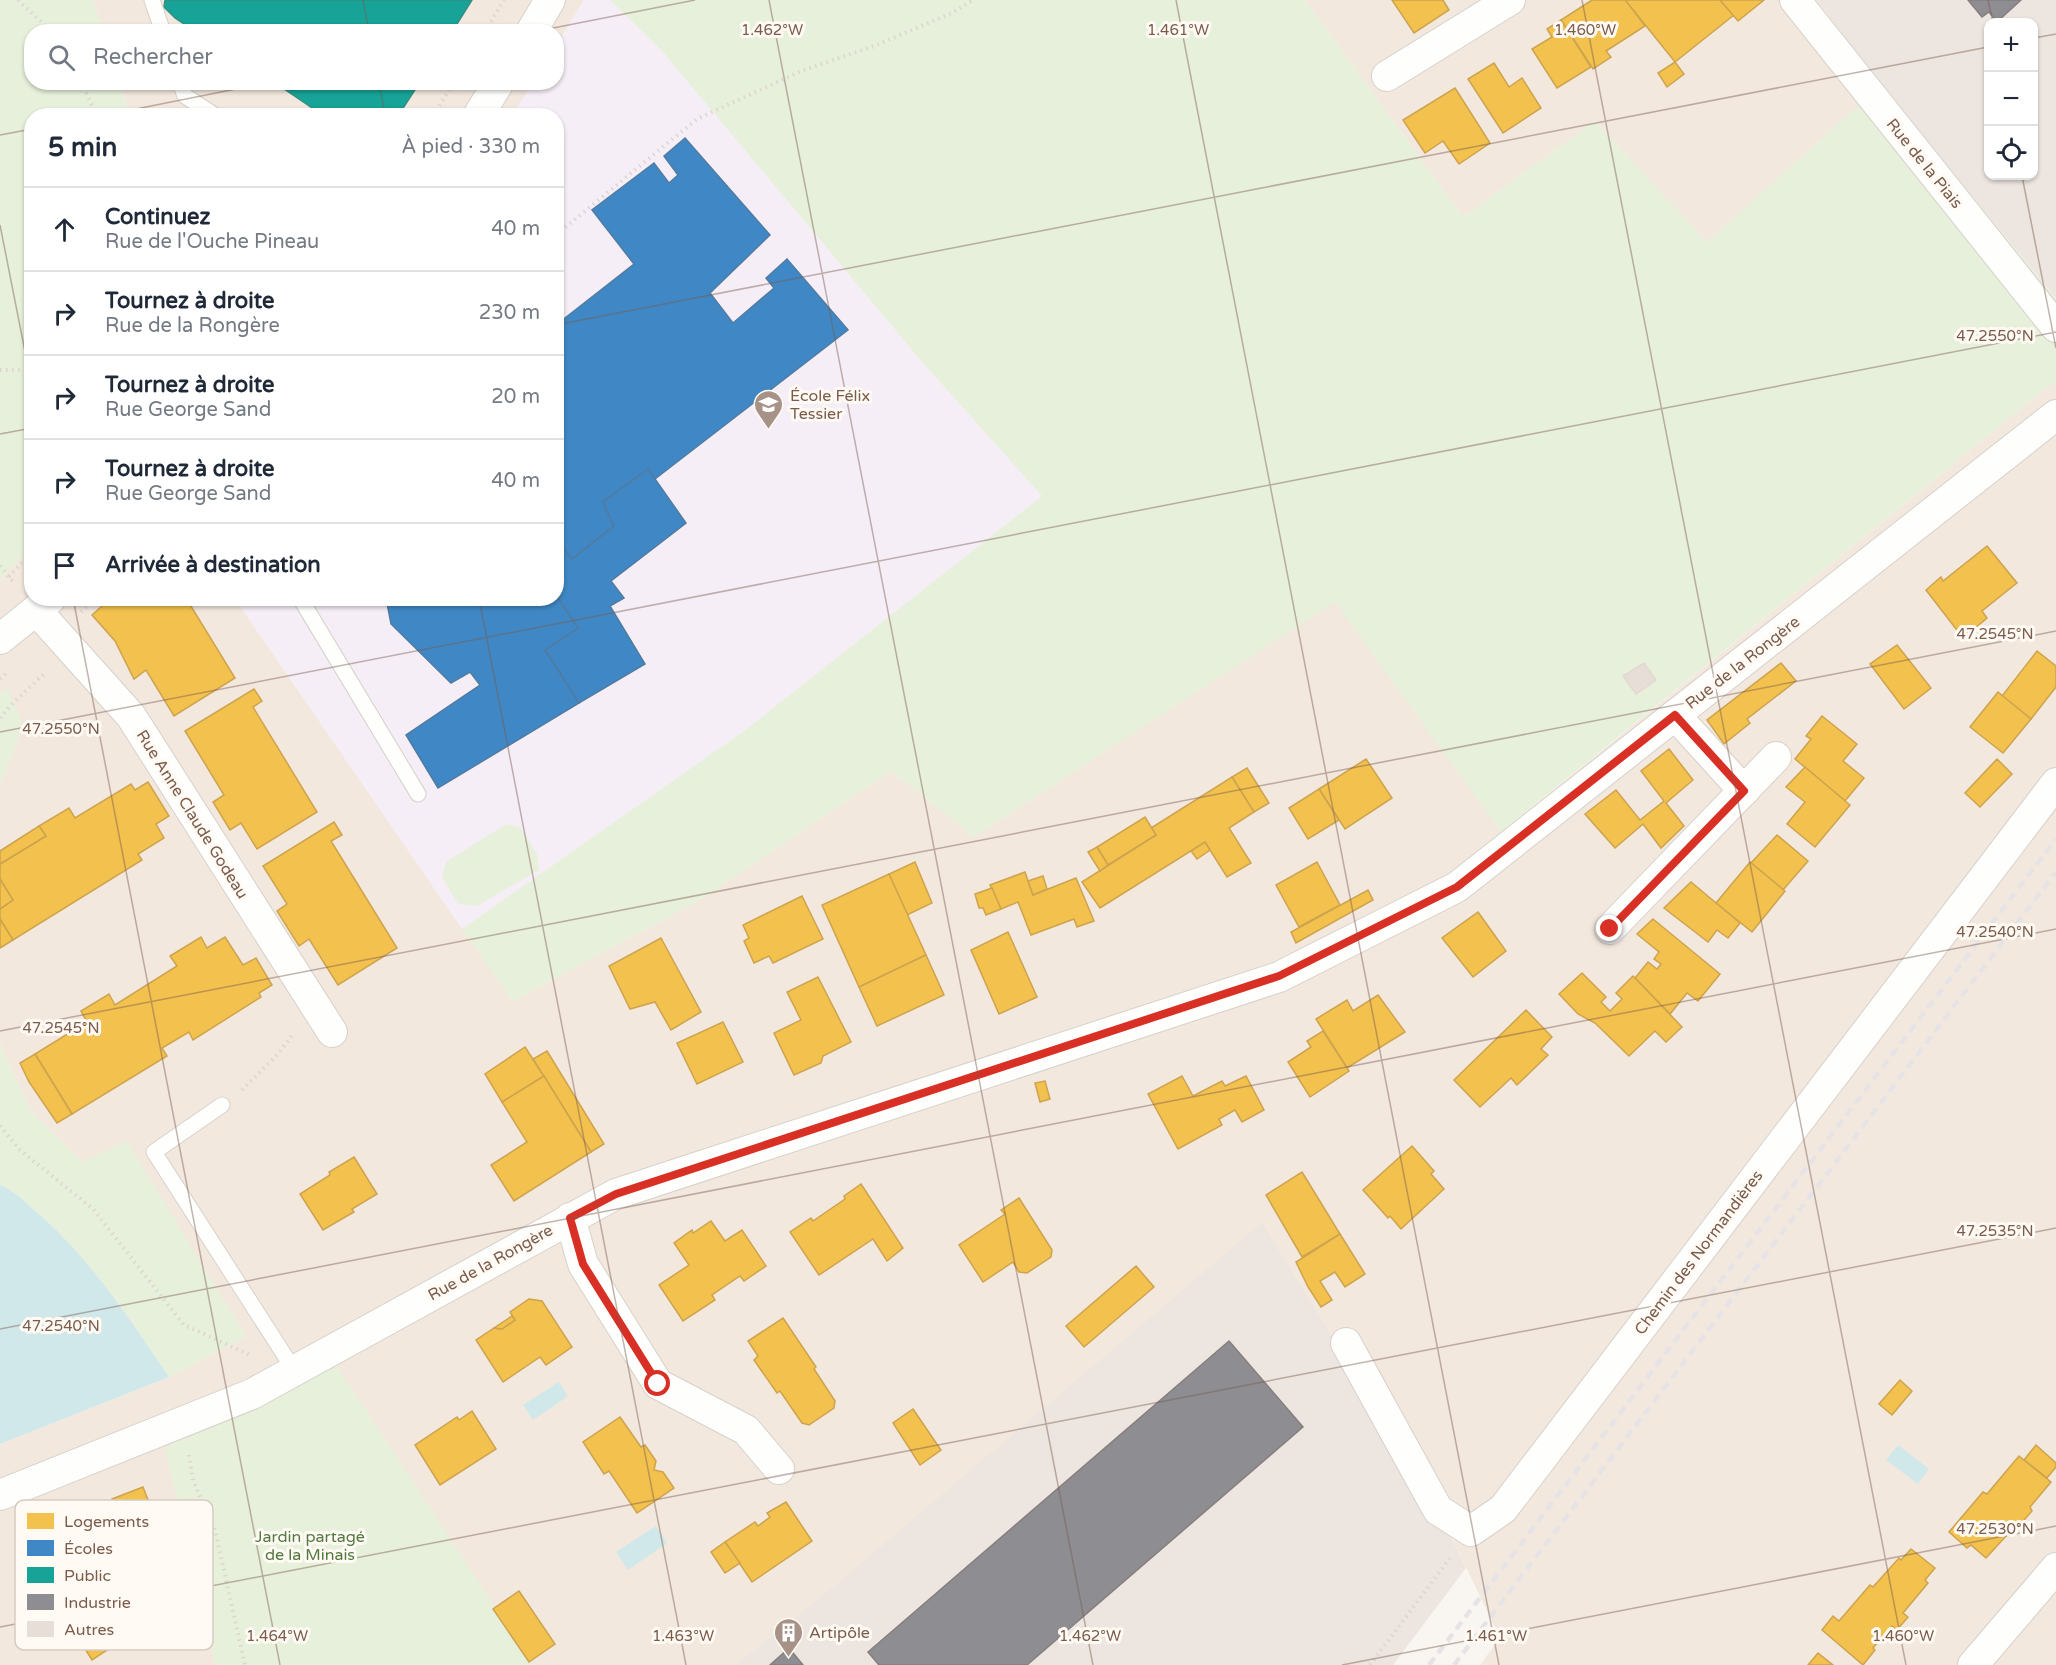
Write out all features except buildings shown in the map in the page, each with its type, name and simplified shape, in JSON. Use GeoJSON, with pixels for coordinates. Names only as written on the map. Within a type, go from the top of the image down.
{"type":"FeatureCollection","features":[{"type":"Feature","properties":{"kind":"street"},"geometry":{"type":"LineString","coordinates":[[536,24],[550,0]]}},
{"type":"Feature","properties":{"kind":"street","name":"Rue de la Piais"},"geometry":{"type":"LineString","coordinates":[[1795,0],[2056,327]]}},
{"type":"Feature","properties":{"kind":"street"},"geometry":{"type":"LineString","coordinates":[[1387,76],[1503,2]]}},
{"type":"Feature","properties":{"kind":"street"},"geometry":{"type":"LineString","coordinates":[[483,108],[494,90]]}},
{"type":"Feature","properties":{"kind":"street","name":"Rue de la Rongère"},"geometry":{"type":"LineString","coordinates":[[0,1496],[252,1394],[616,1194],[1279,976],[1457,887],[2056,415]]}},
{"type":"Feature","properties":{"kind":"street"},"geometry":{"type":"LineString","coordinates":[[0,639],[41,606]]}},
{"type":"Feature","properties":{"kind":"street","name":"Rue Anne Claude Godeau"},"geometry":{"type":"LineString","coordinates":[[45,606],[58,635],[131,716],[332,1032]]}},
{"type":"Feature","properties":{"kind":"street"},"geometry":{"type":"LineString","coordinates":[[1675,715],[1744,791]]}},
{"type":"Feature","properties":{"kind":"street"},"geometry":{"type":"LineString","coordinates":[[1610,929],[1776,758]]}},
{"type":"Feature","properties":{"kind":"street","name":"Chemin des Normandières"},"geometry":{"type":"LineString","coordinates":[[1471,1531],[1503,1509],[2056,783]]}},
{"type":"Feature","properties":{"kind":"street"},"geometry":{"type":"LineString","coordinates":[[570,1218],[583,1264],[658,1384],[746,1430],[779,1470]]}},
{"type":"Feature","properties":{"kind":"street"},"geometry":{"type":"LineString","coordinates":[[1346,1343],[1438,1510],[1471,1531]]}},
{"type":"Feature","properties":{"kind":"street"},"geometry":{"type":"LineString","coordinates":[[1973,1665],[2056,1568]]}},
{"type":"Feature","properties":{"kind":"lane"},"geometry":{"type":"LineString","coordinates":[[152,0],[160,24]]}},
{"type":"Feature","properties":{"kind":"lane"},"geometry":{"type":"LineString","coordinates":[[183,90],[206,108]]}},
{"type":"Feature","properties":{"kind":"lane"},"geometry":{"type":"LineString","coordinates":[[305,606],[418,794]]}},
{"type":"Feature","properties":{"kind":"lane"},"geometry":{"type":"LineString","coordinates":[[222,1105],[154,1152],[291,1371]]}},
{"type":"Feature","properties":{"kind":"path"},"geometry":{"type":"LineString","coordinates":[[18,0],[44,24]]}},
{"type":"Feature","properties":{"kind":"path"},"geometry":{"type":"LineString","coordinates":[[490,24],[504,0]]}},
{"type":"Feature","properties":{"kind":"path"},"geometry":{"type":"LineString","coordinates":[[564,229],[697,119],[801,71],[874,46],[952,13],[973,0]]}},
{"type":"Feature","properties":{"kind":"path"},"geometry":{"type":"LineString","coordinates":[[85,90],[93,108]]}},
{"type":"Feature","properties":{"kind":"path"},"geometry":{"type":"LineString","coordinates":[[438,108],[449,90]]}},
{"type":"Feature","properties":{"kind":"path"},"geometry":{"type":"LineString","coordinates":[[0,370],[24,370]]}},
{"type":"Feature","properties":{"kind":"path"},"geometry":{"type":"LineString","coordinates":[[9,578],[24,560]]}},
{"type":"Feature","properties":{"kind":"path"},"geometry":{"type":"LineString","coordinates":[[0,566],[15,585]]}},
{"type":"Feature","properties":{"kind":"path"},"geometry":{"type":"LineString","coordinates":[[0,718],[51,667],[58,635]]}},
{"type":"Feature","properties":{"kind":"path"},"geometry":{"type":"LineString","coordinates":[[222,1105],[244,1089],[278,1054],[312,1001]]}},
{"type":"Feature","properties":{"kind":"path"},"geometry":{"type":"LineString","coordinates":[[0,1126],[20,1150],[93,1209],[184,1325],[291,1371]]}},
{"type":"Feature","properties":{"kind":"path"},"geometry":{"type":"LineString","coordinates":[[188,1446],[192,1481],[201,1500]]}},
{"type":"Feature","properties":{"kind":"path"},"geometry":{"type":"LineString","coordinates":[[213,1526],[245,1665]]}},
{"type":"Feature","properties":{"kind":"path"},"geometry":{"type":"LineString","coordinates":[[1370,1665],[1471,1531]]}},
{"type":"Feature","properties":{"kind":"shaded area"},"geometry":{"type":"Polygon","coordinates":[[[93,0],[584,0],[564,33],[564,24],[101,24],[93,0]]]}},
{"type":"Feature","properties":{"kind":"shaded area","name":"École Félix Tessier"},"geometry":{"type":"Polygon","coordinates":[[[584,0],[610,0],[662,51],[923,363],[1042,496],[744,731],[462,929],[240,606],[564,606],[564,108],[517,108],[528,90],[564,90],[564,33],[584,0]]]}},
{"type":"Feature","properties":{"kind":"shaded area"},"geometry":{"type":"Polygon","coordinates":[[[1305,0],[1817,0],[1881,85],[1707,243],[1595,121],[1463,217],[1305,0]]]}},
{"type":"Feature","properties":{"kind":"shaded area"},"geometry":{"type":"Polygon","coordinates":[[[1817,0],[2056,0],[2056,298],[1881,85],[1817,0]]]}},
{"type":"Feature","properties":{"kind":"shaded area"},"geometry":{"type":"Polygon","coordinates":[[[122,90],[529,90],[517,108],[128,108],[122,90]]]}},
{"type":"Feature","properties":{"kind":"shaded area"},"geometry":{"type":"Polygon","coordinates":[[[2056,380],[2056,1665],[1480,1665],[1500,1638],[1439,1511],[838,1583],[735,1665],[0,1665],[0,1444],[169,1377],[246,1337],[127,1142],[82,1163],[31,1111],[0,1041],[0,785],[23,726],[8,689],[0,694],[0,579],[24,555],[24,606],[240,606],[513,1001],[700,900],[891,771],[974,837],[1335,601],[1502,832],[2056,380]]]}},
{"type":"Feature","properties":{"kind":"shaded area"},"geometry":{"type":"Polygon","coordinates":[[[1262,1223],[1439,1511],[1466,1568],[1393,1665],[735,1665],[838,1583],[1262,1223]]]}},
{"type":"Feature","properties":{"kind":"green space"},"geometry":{"type":"Polygon","coordinates":[[[0,0],[93,0],[101,24],[24,24],[24,90],[122,90],[128,108],[24,108],[24,555],[0,579],[0,0]]]}},
{"type":"Feature","properties":{"kind":"green space"},"geometry":{"type":"Polygon","coordinates":[[[610,0],[1305,0],[1463,217],[1595,121],[1707,242],[1881,85],[2056,298],[2056,380],[1501,832],[1335,602],[974,837],[891,771],[700,900],[513,1001],[462,929],[744,731],[1042,496],[923,363],[662,51],[610,0]]]}},
{"type":"Feature","properties":{"kind":"green space"},"geometry":{"type":"Polygon","coordinates":[[[8,688],[23,726],[0,785],[0,694],[8,688]]]}},
{"type":"Feature","properties":{"kind":"green space"},"geometry":{"type":"Polygon","coordinates":[[[506,824],[520,827],[537,854],[539,870],[477,906],[458,904],[442,877],[446,862],[506,824]]]}},
{"type":"Feature","properties":{"kind":"green space"},"geometry":{"type":"Polygon","coordinates":[[[0,1041],[31,1111],[82,1162],[127,1141],[246,1337],[169,1377],[107,1288],[72,1246],[22,1199],[0,1185],[0,1041]]]}},
{"type":"Feature","properties":{"kind":"green space","name":"Jardin partagé de la Minais"},"geometry":{"type":"Polygon","coordinates":[[[337,1366],[533,1665],[215,1665],[212,1650],[213,1500],[177,1500],[165,1447],[337,1366]]]}},
{"type":"Feature","properties":{"kind":"water"},"geometry":{"type":"Polygon","coordinates":[[[0,1185],[22,1199],[72,1246],[107,1288],[169,1377],[0,1444],[0,1185]]]}},
{"type":"Feature","properties":{"kind":"water"},"geometry":{"type":"Polygon","coordinates":[[[559,1382],[568,1396],[533,1420],[523,1405],[559,1382]]]}},
{"type":"Feature","properties":{"kind":"water"},"geometry":{"type":"Polygon","coordinates":[[[1898,1445],[1929,1469],[1918,1484],[1886,1460],[1898,1445]]]}},
{"type":"Feature","properties":{"kind":"water"},"geometry":{"type":"Polygon","coordinates":[[[656,1526],[667,1543],[628,1570],[616,1552],[656,1526]]]}},
{"type":"Feature","properties":{"kind":"railway"},"geometry":{"type":"LineString","coordinates":[[1429,1665],[2056,839]]}},
{"type":"Feature","properties":{"kind":"railway"},"geometry":{"type":"LineString","coordinates":[[1454,1665],[2056,872]]}},
{"type":"Feature","properties":{"kind":"place","name":"École Félix Tessier"},"geometry":{"type":"Point","coordinates":[769,430]}},
{"type":"Feature","properties":{"kind":"place","name":"Artipôle"},"geometry":{"type":"Point","coordinates":[788,1658]}},
{"type":"Feature","properties":{"kind":"route"},"geometry":{"type":"LineString","coordinates":[[658,1384],[583,1264],[570,1218],[616,1194],[1279,976],[1457,887],[1675,715],[1744,791],[1610,929]]}}]}
